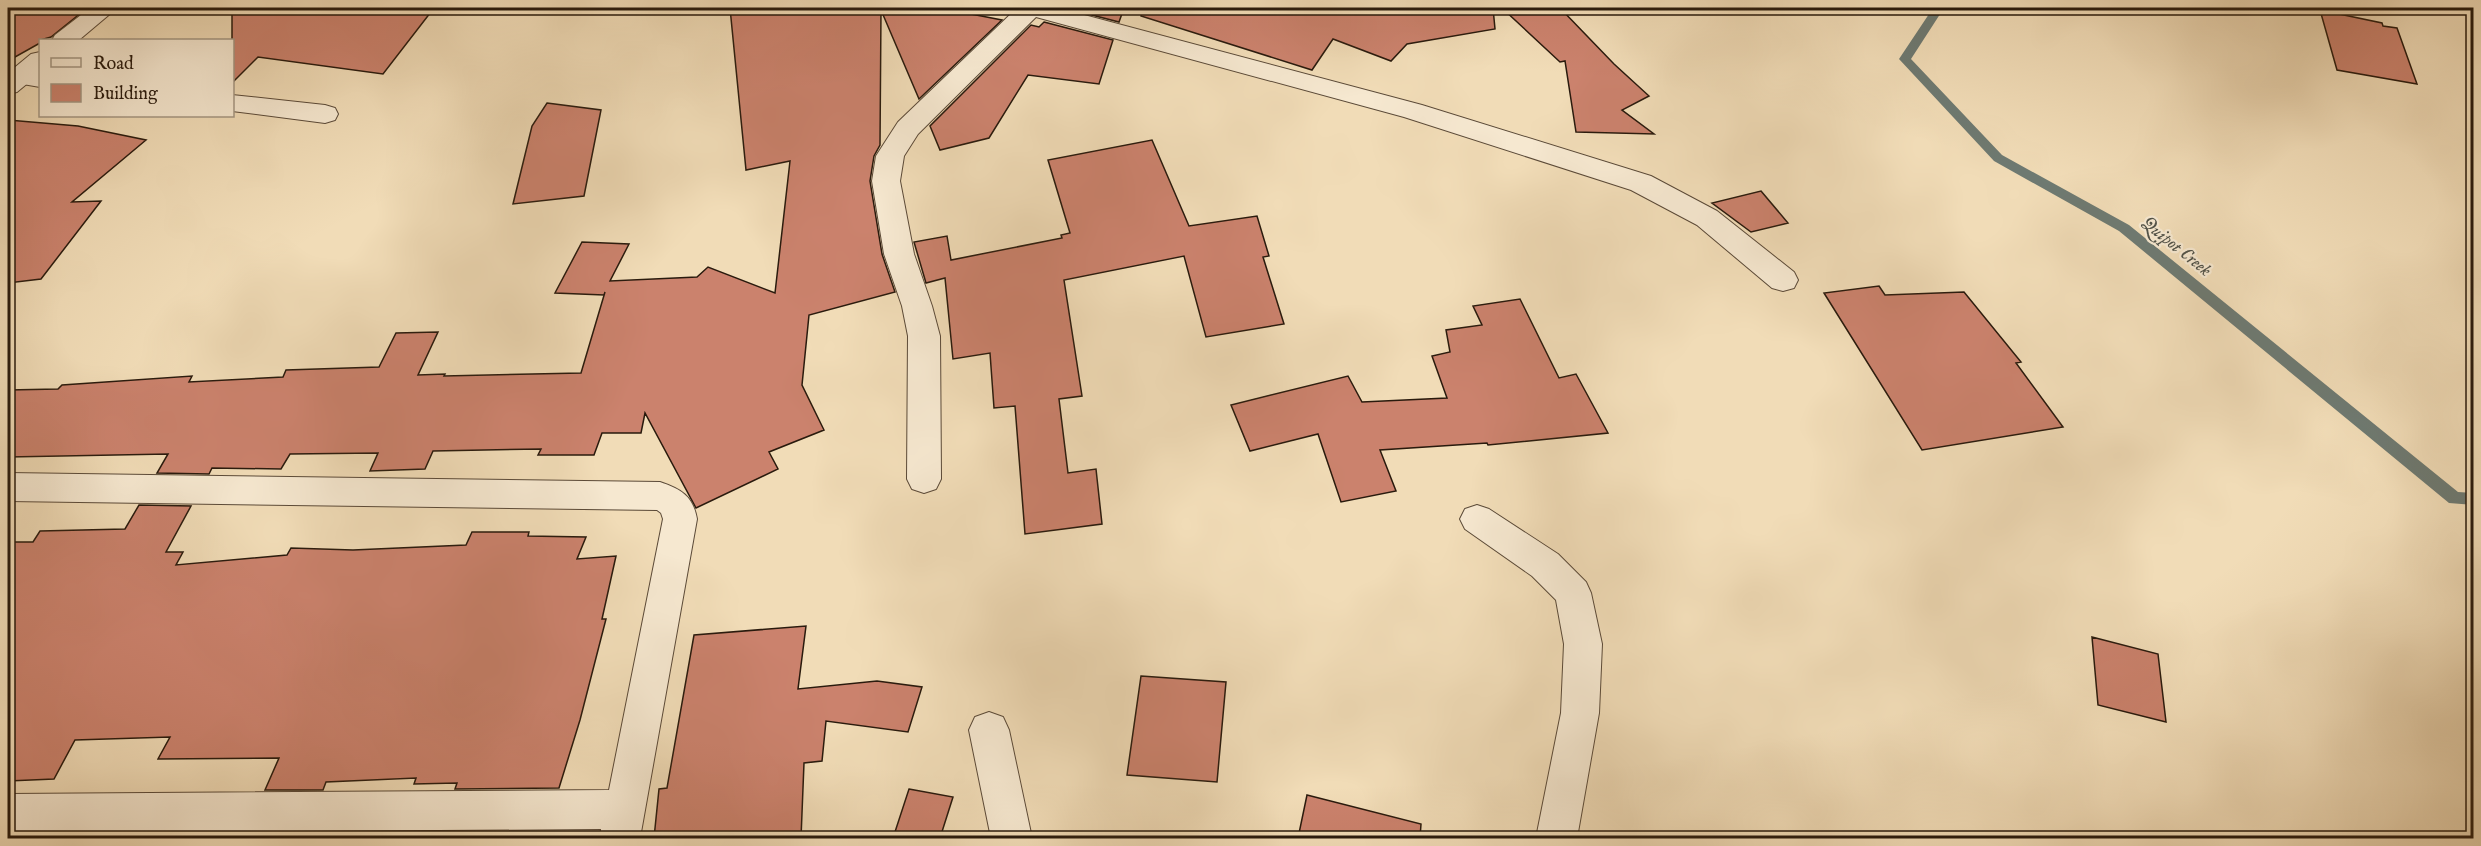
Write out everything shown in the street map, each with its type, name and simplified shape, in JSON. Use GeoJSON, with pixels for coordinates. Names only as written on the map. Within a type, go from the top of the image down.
{"type":"FeatureCollection","features":[{"type":"Feature","properties":{"kind":"street"},"geometry":{"type":"LineString","coordinates":[[65,39],[105,8]]}},
{"type":"Feature","properties":{"kind":"street"},"geometry":{"type":"LineString","coordinates":[[924,478],[924,336],[917,306],[899,255],[886,181],[890,156],[908,128],[1031,8],[1413,111],[1641,183],[1707,218],[1783,280]]}},
{"type":"Feature","properties":{"kind":"street"},"geometry":{"type":"LineString","coordinates":[[23,80],[39,61]]}},
{"type":"Feature","properties":{"kind":"street"},"geometry":{"type":"LineString","coordinates":[[234,103],[325,114]]}},
{"type":"Feature","properties":{"kind":"street"},"geometry":{"type":"LineString","coordinates":[[8,487],[660,495],[672,500],[679,509],[680,519],[623,824],[8,814]]}},
{"type":"Feature","properties":{"kind":"street"},"geometry":{"type":"LineString","coordinates":[[1477,519],[1545,565],[1573,593],[1583,644],[1580,713],[1557,838]]}},
{"type":"Feature","properties":{"kind":"street"},"geometry":{"type":"LineString","coordinates":[[989,730],[1012,838]]}},
{"type":"Feature","properties":{"kind":"building"},"geometry":{"type":"Polygon","coordinates":[[[8,8],[87,8],[51,37],[39,39],[39,44],[8,61],[8,8]]]}},
{"type":"Feature","properties":{"kind":"building"},"geometry":{"type":"Polygon","coordinates":[[[232,8],[434,8],[383,74],[258,57],[234,81],[234,39],[232,39],[232,8]]]}},
{"type":"Feature","properties":{"kind":"building"},"geometry":{"type":"Polygon","coordinates":[[[730,8],[940,8],[1002,20],[919,99],[881,10],[880,145],[874,156],[870,181],[882,254],[895,292],[809,315],[802,385],[824,430],[769,452],[778,469],[696,508],[645,413],[641,433],[602,433],[594,455],[538,455],[541,449],[433,451],[425,469],[370,471],[378,453],[290,454],[281,469],[212,468],[209,474],[157,473],[168,454],[8,457],[8,390],[58,389],[62,385],[192,376],[189,382],[283,377],[286,370],[379,367],[396,333],[438,332],[418,375],[581,373],[605,292],[604,295],[555,293],[582,242],[629,244],[610,281],[697,277],[708,267],[775,293],[790,161],[746,170],[730,8]]]}},
{"type":"Feature","properties":{"kind":"building"},"geometry":{"type":"Polygon","coordinates":[[[1065,8],[1124,8],[1119,22],[1065,8]]]}},
{"type":"Feature","properties":{"kind":"building"},"geometry":{"type":"Polygon","coordinates":[[[1142,8],[1493,8],[1495,29],[1407,44],[1391,61],[1333,39],[1312,70],[1141,16],[1142,8]]]}},
{"type":"Feature","properties":{"kind":"building"},"geometry":{"type":"Polygon","coordinates":[[[1502,8],[1560,8],[1614,64],[1649,96],[1622,110],[1654,134],[1576,132],[1565,61],[1560,62],[1502,8]]]}},
{"type":"Feature","properties":{"kind":"building"},"geometry":{"type":"Polygon","coordinates":[[[2320,10],[2397,28],[2417,84],[2337,70],[2320,10]]]}},
{"type":"Feature","properties":{"kind":"building"},"geometry":{"type":"Polygon","coordinates":[[[1044,22],[1113,40],[1099,84],[1028,75],[989,138],[940,150],[930,126],[1031,25],[1039,27],[1044,22]]]}},
{"type":"Feature","properties":{"kind":"building"},"geometry":{"type":"Polygon","coordinates":[[[547,103],[601,110],[584,196],[513,204],[532,126],[547,103]]]}},
{"type":"Feature","properties":{"kind":"building"},"geometry":{"type":"Polygon","coordinates":[[[8,120],[78,126],[146,140],[72,202],[101,201],[41,279],[8,283],[8,120]]]}},
{"type":"Feature","properties":{"kind":"building"},"geometry":{"type":"Polygon","coordinates":[[[1152,140],[1189,226],[1257,216],[1269,256],[1263,257],[1284,324],[1206,337],[1184,256],[1064,280],[1082,396],[1059,399],[1068,473],[1096,469],[1102,524],[1025,534],[1015,406],[994,408],[990,353],[953,359],[945,278],[926,283],[914,242],[947,236],[951,260],[1062,238],[1061,235],[1070,233],[1048,160],[1152,140]]]}},
{"type":"Feature","properties":{"kind":"building"},"geometry":{"type":"Polygon","coordinates":[[[1761,191],[1788,223],[1751,232],[1712,203],[1761,191]]]}},
{"type":"Feature","properties":{"kind":"building"},"geometry":{"type":"Polygon","coordinates":[[[1879,286],[1885,295],[1964,292],[2021,362],[2016,363],[2063,427],[1922,450],[1824,293],[1879,286]]]}},
{"type":"Feature","properties":{"kind":"building"},"geometry":{"type":"Polygon","coordinates":[[[1520,299],[1559,378],[1576,374],[1608,433],[1488,445],[1487,443],[1380,450],[1396,491],[1341,502],[1318,434],[1250,451],[1231,405],[1348,376],[1362,402],[1447,398],[1432,356],[1450,352],[1446,330],[1482,325],[1473,306],[1520,299]]]}},
{"type":"Feature","properties":{"kind":"building"},"geometry":{"type":"Polygon","coordinates":[[[139,505],[191,506],[166,552],[183,552],[176,565],[287,555],[291,548],[353,550],[466,545],[472,532],[529,532],[528,536],[586,537],[577,559],[616,556],[602,619],[606,619],[580,720],[559,788],[455,789],[457,783],[414,784],[416,778],[326,782],[323,790],[265,790],[279,758],[158,759],[170,737],[75,740],[54,779],[8,781],[8,542],[33,542],[40,531],[125,529],[139,505]]]}},
{"type":"Feature","properties":{"kind":"building"},"geometry":{"type":"Polygon","coordinates":[[[806,626],[798,689],[877,681],[922,687],[908,732],[826,721],[822,761],[804,763],[801,838],[654,838],[659,789],[667,788],[694,635],[806,626]]]}},
{"type":"Feature","properties":{"kind":"building"},"geometry":{"type":"Polygon","coordinates":[[[2092,637],[2158,654],[2166,722],[2098,705],[2092,637]]]}},
{"type":"Feature","properties":{"kind":"building"},"geometry":{"type":"Polygon","coordinates":[[[1141,676],[1226,682],[1217,782],[1127,775],[1141,676]]]}},
{"type":"Feature","properties":{"kind":"building"},"geometry":{"type":"Polygon","coordinates":[[[909,789],[953,797],[940,838],[893,838],[909,789]]]}},
{"type":"Feature","properties":{"kind":"building"},"geometry":{"type":"Polygon","coordinates":[[[1307,795],[1421,824],[1420,838],[1298,838],[1307,795]]]}},
{"type":"Feature","properties":{"kind":"building"},"geometry":{"type":"Polygon","coordinates":[[[441,832],[546,832],[544,838],[439,838],[441,832]]]}},
{"type":"Feature","properties":{"kind":"building"},"geometry":{"type":"Polygon","coordinates":[[[306,833],[304,838],[244,838],[246,834],[306,833]]]}},
{"type":"Feature","properties":{"kind":"waterway","name":"Quipot Creek"},"geometry":{"type":"LineString","coordinates":[[1938,8],[1905,59],[1998,158],[2124,228],[2455,498],[2474,499]]}}]}
